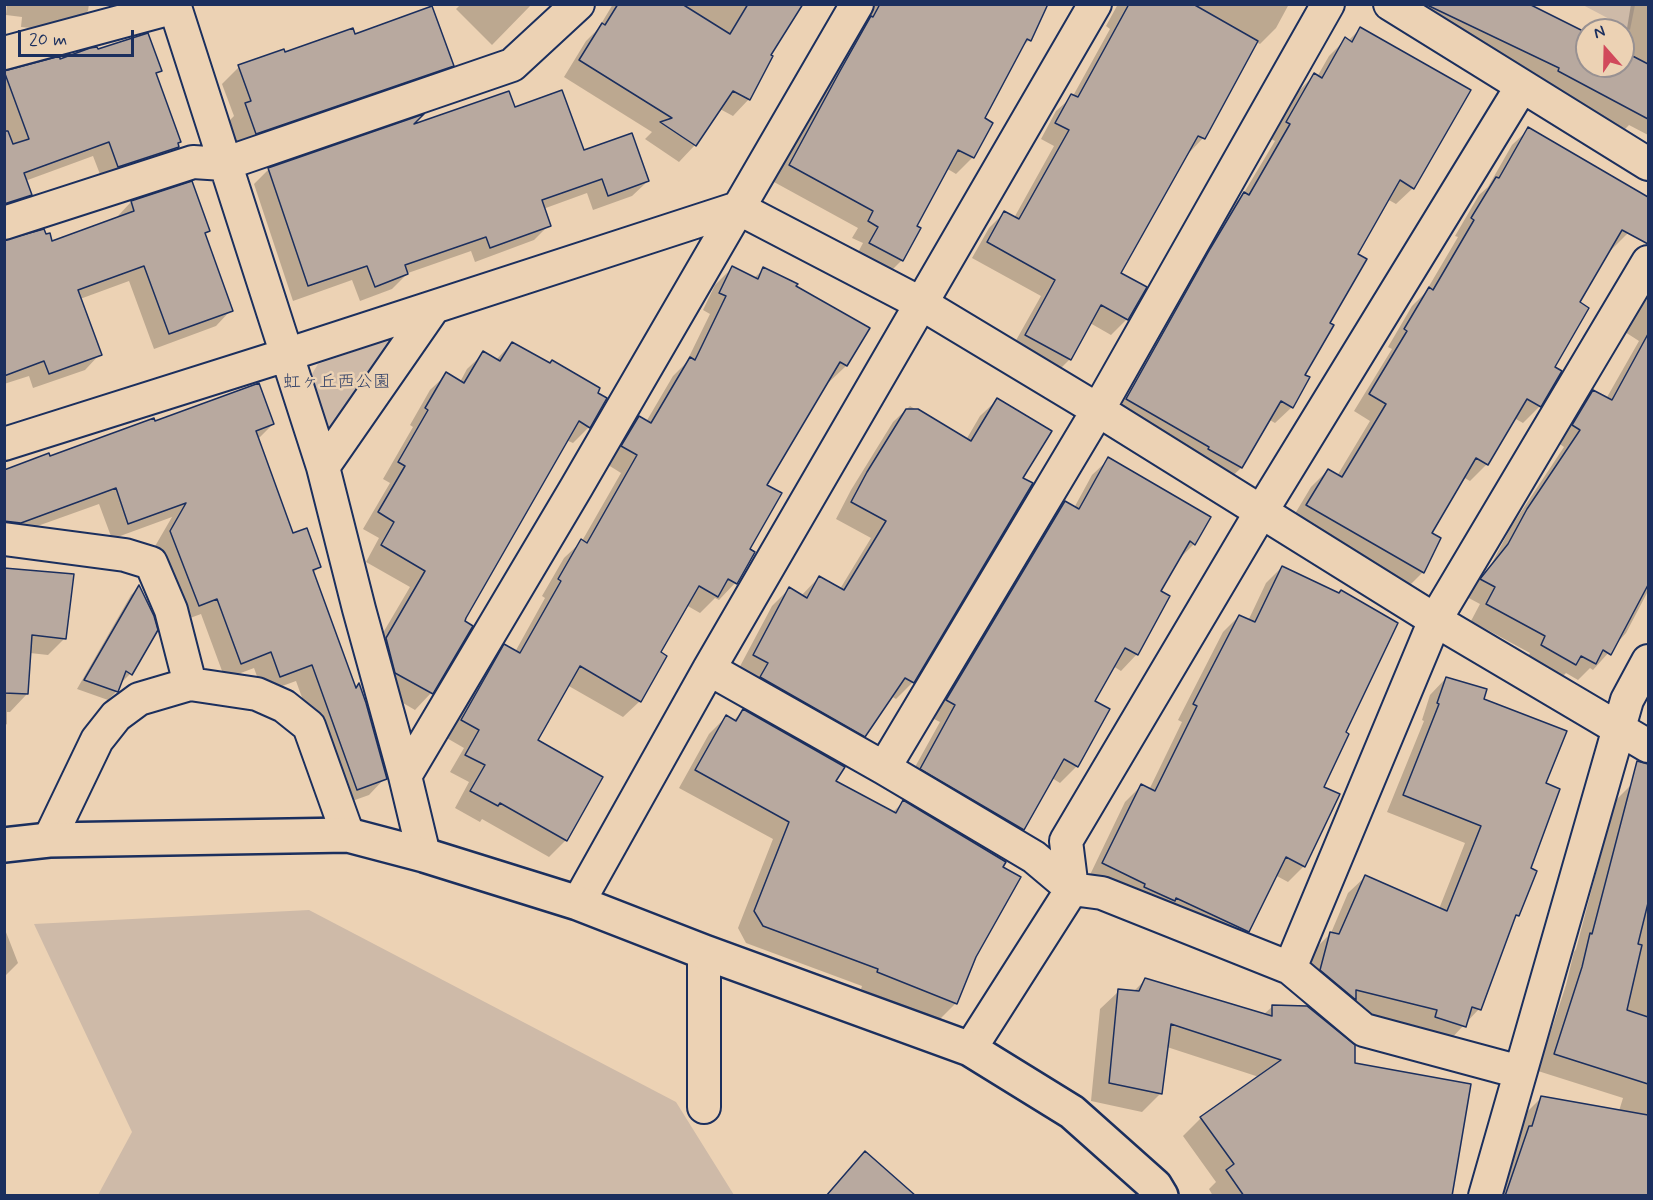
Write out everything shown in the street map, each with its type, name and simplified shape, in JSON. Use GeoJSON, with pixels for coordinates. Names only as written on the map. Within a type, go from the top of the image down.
{"type":"FeatureCollection","features":[{"type":"Feature","properties":{"kind":"street"},"geometry":{"type":"LineString","coordinates":[[4,223],[193,162],[224,164],[512,65],[578,4]]}},
{"type":"Feature","properties":{"kind":"street"},"geometry":{"type":"LineString","coordinates":[[405,776],[576,488],[857,4]]}},
{"type":"Feature","properties":{"kind":"street"},"geometry":{"type":"LineString","coordinates":[[578,903],[709,669],[1095,4]]}},
{"type":"Feature","properties":{"kind":"street"},"geometry":{"type":"LineString","coordinates":[[884,768],[1098,410],[1328,4]]}},
{"type":"Feature","properties":{"kind":"street"},"geometry":{"type":"LineString","coordinates":[[1390,4],[1648,164]]}},
{"type":"Feature","properties":{"kind":"street"},"geometry":{"type":"LineString","coordinates":[[4,53],[175,7],[323,467],[424,855]]}},
{"type":"Feature","properties":{"kind":"street"},"geometry":{"type":"LineString","coordinates":[[970,1049],[1072,889],[1066,842],[1261,512],[1522,86]]}},
{"type":"Feature","properties":{"kind":"street"},"geometry":{"type":"LineString","coordinates":[[4,444],[738,208],[922,304],[1098,410],[1435,620],[1648,746]]}},
{"type":"Feature","properties":{"kind":"street"},"geometry":{"type":"LineString","coordinates":[[1290,968],[1435,620],[1648,262]]}},
{"type":"Feature","properties":{"kind":"street"},"geometry":{"type":"LineString","coordinates":[[323,467],[434,307]]}},
{"type":"Feature","properties":{"kind":"street"},"geometry":{"type":"LineString","coordinates":[[4,539],[125,555],[151,563],[171,610],[190,684]]}},
{"type":"Feature","properties":{"kind":"street"},"geometry":{"type":"LineString","coordinates":[[1485,1196],[1627,700],[1648,661]]}},
{"type":"Feature","properties":{"kind":"street"},"geometry":{"type":"LineString","coordinates":[[709,669],[884,768],[1034,857],[1072,889],[1102,893],[1290,968],[1364,1030],[1520,1072]]}},
{"type":"Feature","properties":{"kind":"street"},"geometry":{"type":"LineString","coordinates":[[49,840],[97,740],[116,716],[139,699],[190,684],[257,694],[284,706],[309,726],[348,835]]}},
{"type":"Feature","properties":{"kind":"street"},"geometry":{"type":"LineString","coordinates":[[4,844],[49,840],[348,835],[424,855],[578,903],[704,952],[970,1049],[1072,1112],[1155,1186],[1161,1196]]}},
{"type":"Feature","properties":{"kind":"street"},"geometry":{"type":"LineString","coordinates":[[704,952],[704,1107]]}},
{"type":"Feature","properties":{"kind":"green space"},"geometry":{"type":"Polygon","coordinates":[[[1583,5],[1635,5],[1632,18],[1607,18],[1583,5]]]}},
{"type":"Feature","properties":{"kind":"green space","name":"虹ヶ丘西公園"},"geometry":{"type":"Polygon","coordinates":[[[393,338],[330,444],[309,379],[318,364],[393,338]]]}},
{"type":"Feature","properties":{"kind":"green space"},"geometry":{"type":"Polygon","coordinates":[[[309,910],[676,1102],[734,1195],[98,1195],[132,1132],[34,924],[309,910]]]}},
{"type":"Feature","properties":{"kind":"building"},"geometry":{"type":"Polygon","coordinates":[[[618,4],[682,4],[730,34],[748,4],[803,4],[771,55],[773,56],[750,100],[733,91],[696,146],[660,122],[672,118],[579,60],[602,23],[605,25],[618,4]]]}},
{"type":"Feature","properties":{"kind":"building"},"geometry":{"type":"Polygon","coordinates":[[[880,4],[1048,4],[1031,41],[1027,39],[985,118],[993,123],[974,158],[958,150],[917,226],[921,228],[903,261],[869,243],[878,227],[868,221],[873,211],[789,165],[871,16],[873,17],[880,4]]]}},
{"type":"Feature","properties":{"kind":"building"},"geometry":{"type":"Polygon","coordinates":[[[1129,4],[1193,4],[1258,41],[1205,139],[1198,136],[1121,273],[1147,287],[1128,320],[1101,305],[1071,360],[1025,335],[1055,280],[987,242],[1004,211],[1019,219],[1069,130],[1055,123],[1071,94],[1078,97],[1129,4]]]}},
{"type":"Feature","properties":{"kind":"building"},"geometry":{"type":"Polygon","coordinates":[[[1425,4],[1529,4],[1575,27],[1575,78],[1635,78],[1635,57],[1648,64],[1648,119],[1558,71],[1559,68],[1425,4]]]}},
{"type":"Feature","properties":{"kind":"building"},"geometry":{"type":"Polygon","coordinates":[[[432,6],[454,66],[256,134],[245,103],[251,101],[238,65],[284,49],[285,52],[353,28],[355,34],[432,6]]]}},
{"type":"Feature","properties":{"kind":"building"},"geometry":{"type":"Polygon","coordinates":[[[1360,27],[1471,90],[1414,189],[1400,180],[1358,254],[1367,259],[1330,323],[1334,325],[1305,375],[1310,377],[1293,408],[1281,401],[1242,468],[1126,399],[1210,249],[1244,192],[1249,195],[1290,124],[1286,122],[1314,73],[1322,78],[1345,37],[1352,42],[1360,27]]]}},
{"type":"Feature","properties":{"kind":"building"},"geometry":{"type":"Polygon","coordinates":[[[148,33],[162,71],[156,73],[181,142],[178,143],[179,147],[118,167],[109,142],[24,173],[32,195],[4,204],[4,131],[8,131],[13,144],[29,139],[4,71],[60,56],[60,59],[90,48],[97,47],[98,49],[148,33]]]}},
{"type":"Feature","properties":{"kind":"building"},"geometry":{"type":"Polygon","coordinates":[[[562,90],[584,150],[632,133],[649,181],[608,196],[602,179],[542,200],[551,226],[490,248],[486,237],[405,265],[408,274],[375,287],[367,266],[308,286],[268,168],[424,114],[414,124],[509,91],[515,107],[562,90]]]}},
{"type":"Feature","properties":{"kind":"building"},"geometry":{"type":"Polygon","coordinates":[[[1528,127],[1648,197],[1648,244],[1622,230],[1580,302],[1589,308],[1555,367],[1562,371],[1541,407],[1527,399],[1488,465],[1476,458],[1432,533],[1441,538],[1424,573],[1306,505],[1328,469],[1342,477],[1386,404],[1369,394],[1407,331],[1404,329],[1429,287],[1433,290],[1474,220],[1471,218],[1496,177],[1499,178],[1528,127]]]}},
{"type":"Feature","properties":{"kind":"building"},"geometry":{"type":"Polygon","coordinates":[[[192,181],[210,231],[205,233],[233,311],[169,334],[144,266],[78,290],[102,355],[49,374],[44,361],[4,376],[4,240],[44,229],[46,234],[50,233],[52,241],[134,211],[131,201],[192,181]]]}},
{"type":"Feature","properties":{"kind":"building"},"geometry":{"type":"Polygon","coordinates":[[[732,266],[758,279],[763,267],[798,284],[796,286],[870,328],[847,366],[840,362],[767,485],[782,493],[750,549],[755,552],[737,584],[728,579],[718,597],[699,586],[661,652],[667,656],[641,702],[580,666],[538,740],[603,777],[567,841],[500,803],[498,806],[470,791],[485,765],[465,755],[479,730],[461,720],[504,644],[520,653],[561,581],[558,579],[581,539],[587,543],[637,455],[621,446],[639,416],[651,423],[690,357],[695,360],[726,296],[719,293],[732,266]]]}},
{"type":"Feature","properties":{"kind":"building"},"geometry":{"type":"Polygon","coordinates":[[[1648,334],[1648,585],[1611,655],[1603,650],[1596,664],[1581,656],[1576,665],[1541,645],[1545,636],[1486,604],[1495,587],[1480,579],[1508,544],[1527,509],[1580,430],[1572,425],[1593,390],[1612,400],[1648,334]]]}},
{"type":"Feature","properties":{"kind":"building"},"geometry":{"type":"Polygon","coordinates":[[[512,342],[550,363],[552,360],[600,388],[598,393],[607,398],[590,428],[579,421],[466,618],[465,621],[473,626],[433,694],[395,673],[386,638],[425,571],[381,545],[394,522],[378,512],[405,466],[398,462],[428,410],[425,408],[446,372],[464,383],[483,351],[500,361],[512,342]]]}},
{"type":"Feature","properties":{"kind":"building"},"geometry":{"type":"Polygon","coordinates":[[[259,383],[274,424],[256,431],[293,533],[307,528],[321,567],[313,570],[356,688],[359,683],[387,779],[357,790],[312,665],[280,677],[271,652],[241,664],[217,599],[199,606],[170,531],[186,503],[128,524],[116,488],[21,523],[4,521],[4,470],[49,453],[50,456],[154,418],[155,421],[259,383]]]}},
{"type":"Feature","properties":{"kind":"building"},"geometry":{"type":"Polygon","coordinates":[[[997,398],[1052,431],[1023,478],[1033,483],[914,683],[905,678],[865,737],[760,677],[768,663],[753,655],[789,587],[807,598],[819,576],[844,590],[886,521],[851,502],[906,409],[918,409],[971,441],[997,398]]]}},
{"type":"Feature","properties":{"kind":"building"},"geometry":{"type":"Polygon","coordinates":[[[1108,457],[1211,517],[1195,545],[1190,541],[1161,591],[1170,596],[1138,655],[1125,648],[1095,701],[1110,709],[1078,767],[1064,759],[1024,830],[920,769],[955,705],[946,700],[1065,501],[1079,509],[1108,457]]]}},
{"type":"Feature","properties":{"kind":"building"},"geometry":{"type":"Polygon","coordinates":[[[1282,566],[1339,593],[1341,590],[1398,623],[1346,732],[1349,734],[1324,787],[1340,794],[1305,867],[1286,857],[1249,932],[1176,898],[1175,901],[1144,887],[1145,884],[1102,863],[1141,784],[1155,791],[1197,706],[1193,704],[1239,615],[1255,622],[1282,566]]]}},
{"type":"Feature","properties":{"kind":"building"},"geometry":{"type":"Polygon","coordinates":[[[4,568],[74,574],[66,639],[32,635],[28,694],[4,693],[4,568]]]}},
{"type":"Feature","properties":{"kind":"building"},"geometry":{"type":"Polygon","coordinates":[[[139,585],[158,630],[132,675],[126,671],[118,692],[84,680],[139,585]]]}},
{"type":"Feature","properties":{"kind":"building"},"geometry":{"type":"Polygon","coordinates":[[[1446,677],[1487,689],[1484,699],[1567,731],[1546,783],[1560,789],[1531,868],[1537,871],[1519,916],[1516,915],[1481,1010],[1472,1007],[1466,1027],[1435,1017],[1437,1010],[1356,990],[1356,1000],[1320,970],[1330,932],[1339,934],[1365,875],[1447,911],[1481,826],[1403,795],[1439,704],[1437,703],[1446,677]]]}},
{"type":"Feature","properties":{"kind":"building"},"geometry":{"type":"Polygon","coordinates":[[[743,709],[845,767],[836,781],[896,813],[903,800],[1006,862],[1003,867],[1021,877],[976,957],[957,1004],[877,972],[878,969],[763,926],[754,911],[789,822],[695,770],[726,715],[736,721],[743,709]]]}},
{"type":"Feature","properties":{"kind":"building"},"geometry":{"type":"Polygon","coordinates":[[[1637,761],[1648,764],[1648,903],[1638,944],[1642,945],[1627,1010],[1648,1017],[1648,1084],[1554,1054],[1582,967],[1590,933],[1592,934],[1637,761]]]}},
{"type":"Feature","properties":{"kind":"building"},"geometry":{"type":"Polygon","coordinates":[[[1145,978],[1272,1016],[1272,1005],[1307,1006],[1355,1045],[1355,1063],[1471,1084],[1452,1196],[1244,1196],[1226,1170],[1234,1164],[1200,1117],[1281,1060],[1171,1024],[1162,1094],[1109,1083],[1118,989],[1139,991],[1145,978]]]}},
{"type":"Feature","properties":{"kind":"building"},"geometry":{"type":"Polygon","coordinates":[[[1541,1096],[1648,1115],[1648,1196],[1505,1196],[1541,1096]]]}},
{"type":"Feature","properties":{"kind":"building"},"geometry":{"type":"Polygon","coordinates":[[[865,1151],[916,1196],[826,1196],[865,1151]]]}}]}
